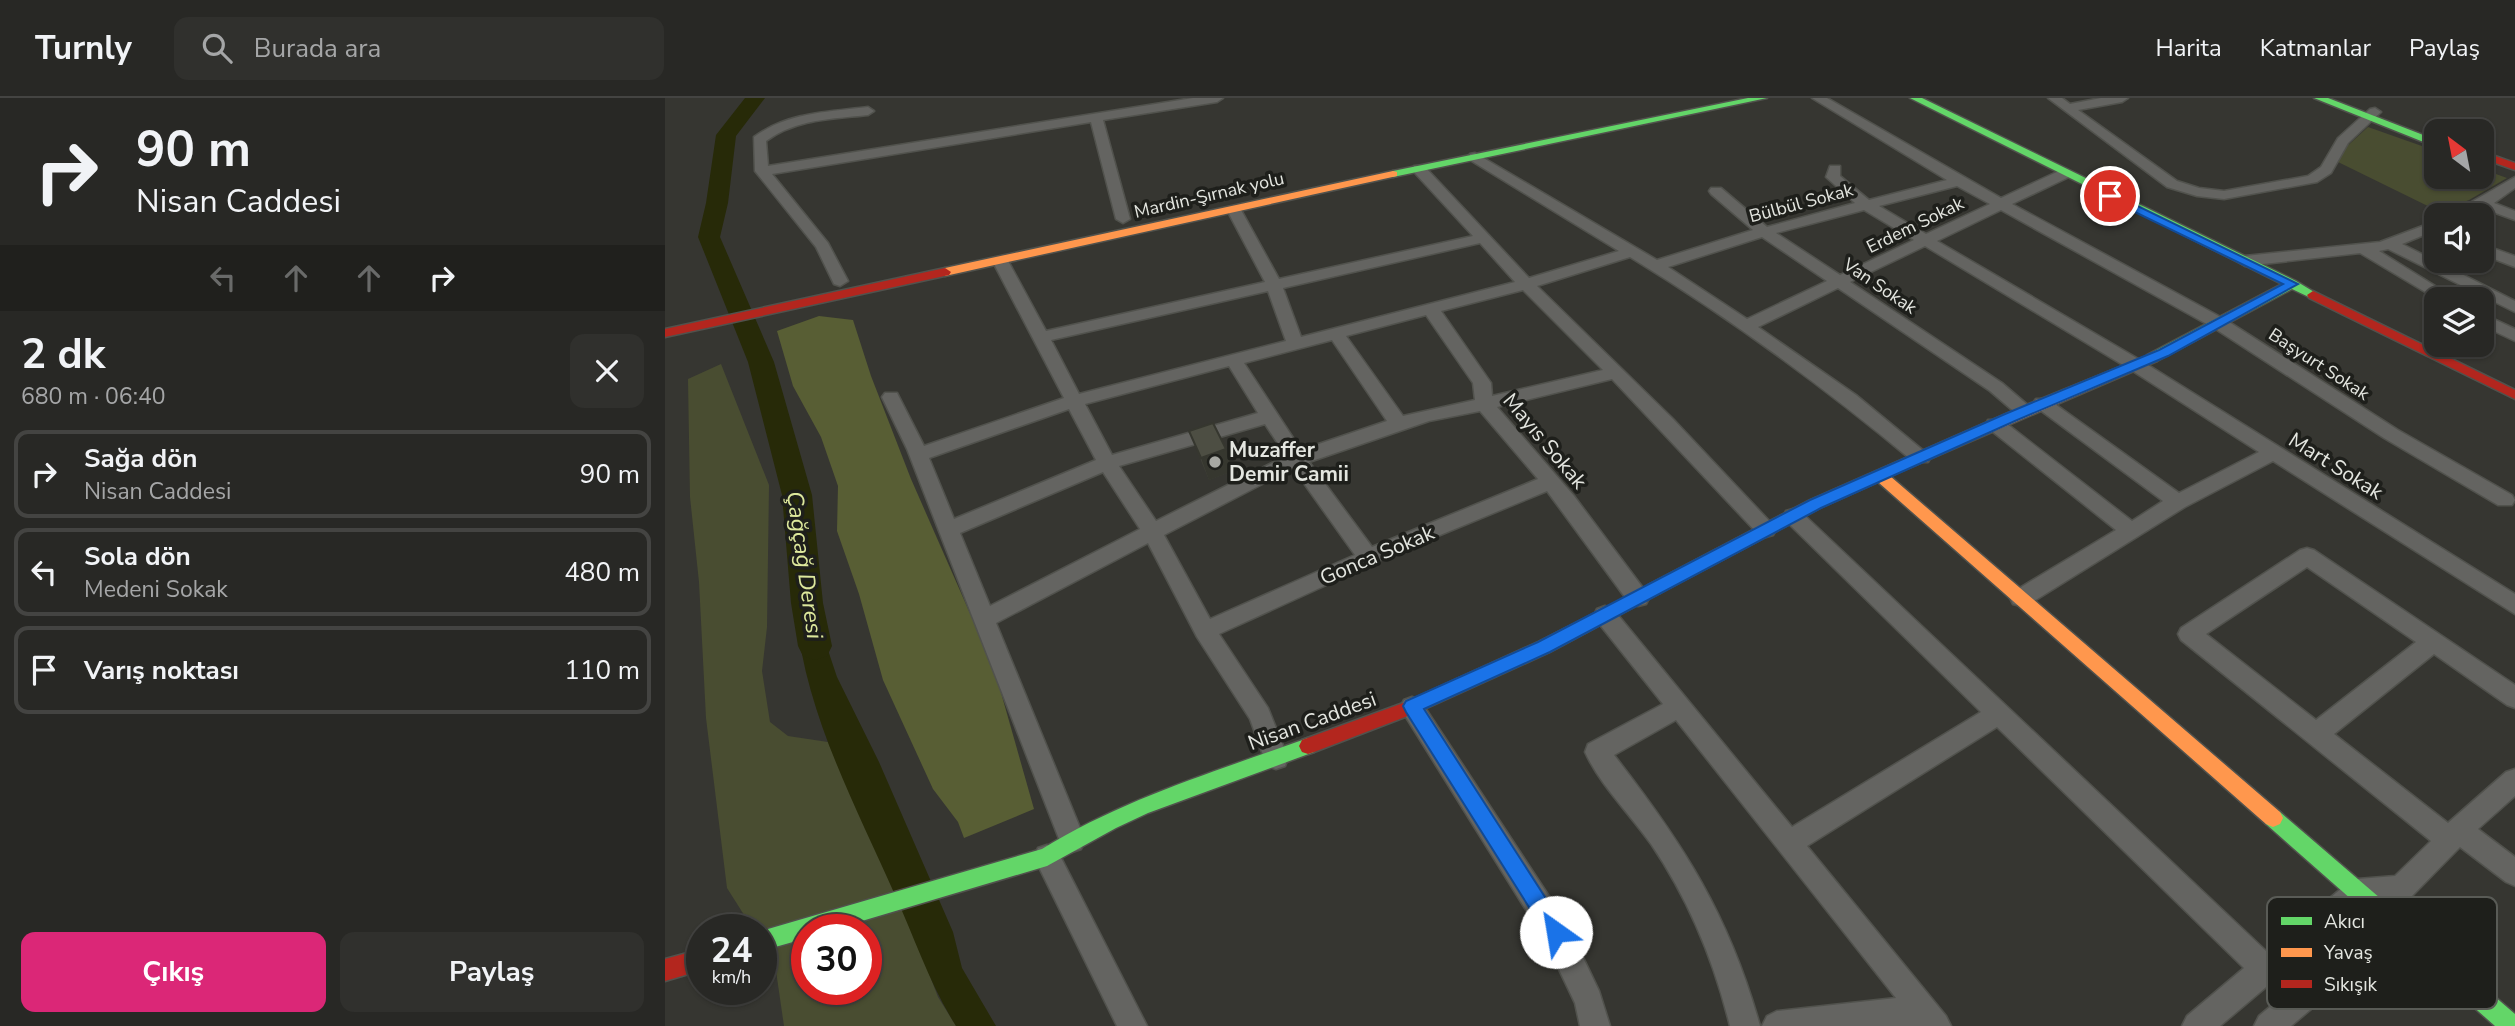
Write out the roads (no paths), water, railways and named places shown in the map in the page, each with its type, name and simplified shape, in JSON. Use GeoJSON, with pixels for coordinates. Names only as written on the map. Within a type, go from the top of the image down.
{"type":"FeatureCollection","features":[{"type":"Feature","properties":{"kind":"main road","name":"Mardin-Şırnak yolu"},"geometry":{"type":"LineString","coordinates":[[776,302],[840,281],[1698,98]]}},
{"type":"Feature","properties":{"kind":"main road","name":"Mardin-Şırnak yolu"},"geometry":{"type":"LineString","coordinates":[[669,324],[1001,262],[1419,169],[1762,98]]}},
{"type":"Feature","properties":{"kind":"main road"},"geometry":{"type":"LineString","coordinates":[[1915,98],[2515,395]]}},
{"type":"Feature","properties":{"kind":"main road"},"geometry":{"type":"LineString","coordinates":[[2319,98],[2424,132]]}},
{"type":"Feature","properties":{"kind":"main road"},"geometry":{"type":"LineString","coordinates":[[2339,98],[2424,139]]}},
{"type":"Feature","properties":{"kind":"main road"},"geometry":{"type":"LineString","coordinates":[[2494,159],[2515,167]]}},
{"type":"Feature","properties":{"kind":"main road"},"geometry":{"type":"LineString","coordinates":[[2494,167],[2515,175]]}},
{"type":"Feature","properties":{"kind":"main road","name":"Nisan Caddesi"},"geometry":{"type":"LineString","coordinates":[[777,936],[1047,857],[1072,841],[1195,784],[1276,758],[1412,706],[1544,647],[1793,516],[1879,475],[2164,353],[2292,284]]}},
{"type":"Feature","properties":{"kind":"main road"},"geometry":{"type":"LineString","coordinates":[[1879,475],[2364,897]]}},
{"type":"Feature","properties":{"kind":"main road"},"geometry":{"type":"LineString","coordinates":[[665,970],[686,964]]}},
{"type":"Feature","properties":{"kind":"main road"},"geometry":{"type":"LineString","coordinates":[[2492,1009],[2512,1026]]}},
{"type":"Feature","properties":{"kind":"street"},"geometry":{"type":"LineString","coordinates":[[762,171],[1217,98]]}},
{"type":"Feature","properties":{"kind":"street","name":"Başyurt Sokak"},"geometry":{"type":"LineString","coordinates":[[1818,98],[1958,181],[2220,324],[2391,434],[2505,500]]}},
{"type":"Feature","properties":{"kind":"street"},"geometry":{"type":"LineString","coordinates":[[2054,98],[2172,184],[2197,192],[2224,195],[2312,179],[2326,170],[2343,141],[2372,115]]}},
{"type":"Feature","properties":{"kind":"street"},"geometry":{"type":"LineString","coordinates":[[2067,108],[2122,98]]}},
{"type":"Feature","properties":{"kind":"street"},"geometry":{"type":"LineString","coordinates":[[840,281],[823,246],[762,171],[759,140],[778,126],[791,121],[868,111]]}},
{"type":"Feature","properties":{"kind":"street"},"geometry":{"type":"LineString","coordinates":[[1096,117],[1123,219]]}},
{"type":"Feature","properties":{"kind":"street"},"geometry":{"type":"LineString","coordinates":[[1475,157],[1655,266],[1850,399],[1921,457]]}},
{"type":"Feature","properties":{"kind":"street"},"geometry":{"type":"LineString","coordinates":[[1419,169],[1526,284],[1675,432],[1766,530]]}},
{"type":"Feature","properties":{"kind":"street","name":"Mart Sokak"},"geometry":{"type":"LineString","coordinates":[[1835,169],[1833,177],[1866,205],[2134,364],[2515,605]]}},
{"type":"Feature","properties":{"kind":"street","name":"Erdem Sokak"},"geometry":{"type":"LineString","coordinates":[[1744,327],[2064,174]]}},
{"type":"Feature","properties":{"kind":"street","name":"Bülbül Sokak"},"geometry":{"type":"LineString","coordinates":[[1655,266],[1764,232],[1958,181]]}},
{"type":"Feature","properties":{"kind":"street"},"geometry":{"type":"LineString","coordinates":[[2481,203],[2515,181]]}},
{"type":"Feature","properties":{"kind":"street","name":"Van Sokak"},"geometry":{"type":"LineString","coordinates":[[1716,191],[1764,232],[1996,387],[2033,407],[2178,502]]}},
{"type":"Feature","properties":{"kind":"street"},"geometry":{"type":"LineString","coordinates":[[2494,208],[2515,216]]}},
{"type":"Feature","properties":{"kind":"street"},"geometry":{"type":"LineString","coordinates":[[1234,210],[1274,285],[1295,343]]}},
{"type":"Feature","properties":{"kind":"street"},"geometry":{"type":"LineString","coordinates":[[2245,261],[2364,249],[2390,244],[2424,231]]}},
{"type":"Feature","properties":{"kind":"street"},"geometry":{"type":"LineString","coordinates":[[1039,338],[1483,238]]}},
{"type":"Feature","properties":{"kind":"street"},"geometry":{"type":"LineString","coordinates":[[2390,244],[2515,307]]}},
{"type":"Feature","properties":{"kind":"street"},"geometry":{"type":"LineString","coordinates":[[2364,249],[2428,287]]}},
{"type":"Feature","properties":{"kind":"street"},"geometry":{"type":"LineString","coordinates":[[918,455],[1074,401],[1526,284],[1632,252]]}},
{"type":"Feature","properties":{"kind":"street"},"geometry":{"type":"LineString","coordinates":[[2494,253],[2515,262]]}},
{"type":"Feature","properties":{"kind":"street"},"geometry":{"type":"LineString","coordinates":[[1001,262],[1107,463],[1152,531],[1205,631],[1260,715],[1276,758]]}},
{"type":"Feature","properties":{"kind":"street","name":"Mayıs Sokak"},"geometry":{"type":"LineString","coordinates":[[1430,309],[1482,383],[1484,404],[1551,482],[1638,598]]}},
{"type":"Feature","properties":{"kind":"street"},"geometry":{"type":"LineString","coordinates":[[2494,325],[2515,336]]}},
{"type":"Feature","properties":{"kind":"street"},"geometry":{"type":"LineString","coordinates":[[1336,332],[1399,424]]}},
{"type":"Feature","properties":{"kind":"street"},"geometry":{"type":"LineString","coordinates":[[1234,359],[1297,459],[1368,558]]}},
{"type":"Feature","properties":{"kind":"street"},"geometry":{"type":"LineString","coordinates":[[985,620],[1152,531],[1297,459],[1335,444],[1427,415],[1615,373]]}},
{"type":"Feature","properties":{"kind":"street"},"geometry":{"type":"LineString","coordinates":[[891,397],[918,455],[1072,841]]}},
{"type":"Feature","properties":{"kind":"street"},"geometry":{"type":"LineString","coordinates":[[947,530],[1107,463],[1270,416]]}},
{"type":"Feature","properties":{"kind":"street"},"geometry":{"type":"LineString","coordinates":[[1995,424],[2130,530]]}},
{"type":"Feature","properties":{"kind":"street"},"geometry":{"type":"LineString","coordinates":[[2021,598],[2178,502],[2272,453]]}},
{"type":"Feature","properties":{"kind":"street","name":"Gonca Sokak"},"geometry":{"type":"LineString","coordinates":[[1205,631],[1368,558],[1551,482]]}},
{"type":"Feature","properties":{"kind":"street"},"geometry":{"type":"LineString","coordinates":[[1793,516],[2265,968],[2197,1026]]}},
{"type":"Feature","properties":{"kind":"street"},"geometry":{"type":"LineString","coordinates":[[2515,698],[2307,556],[2189,634],[2317,734],[2455,835],[2515,873]]}},
{"type":"Feature","properties":{"kind":"street"},"geometry":{"type":"LineString","coordinates":[[1605,615],[1929,1018]]}},
{"type":"Feature","properties":{"kind":"street"},"geometry":{"type":"LineString","coordinates":[[2317,734],[2433,642]]}},
{"type":"Feature","properties":{"kind":"street"},"geometry":{"type":"LineString","coordinates":[[1412,706],[1556,932],[1592,1014]]}},
{"type":"Feature","properties":{"kind":"street"},"geometry":{"type":"LineString","coordinates":[[1678,707],[1597,752],[1671,851],[1699,901],[1727,963],[1745,1026]]}},
{"type":"Feature","properties":{"kind":"street"},"geometry":{"type":"LineString","coordinates":[[1789,843],[1998,715]]}},
{"type":"Feature","properties":{"kind":"street"},"geometry":{"type":"LineString","coordinates":[[2398,897],[2400,889],[2515,780]]}},
{"type":"Feature","properties":{"kind":"street"},"geometry":{"type":"LineString","coordinates":[[1047,857],[1132,1026]]}},
{"type":"Feature","properties":{"kind":"street"},"geometry":{"type":"LineString","coordinates":[[2352,897],[2358,892],[2400,889]]}},
{"type":"Feature","properties":{"kind":"street"},"geometry":{"type":"LineString","coordinates":[[2269,1026],[2289,1009]]}},
{"type":"Feature","properties":{"kind":"street"},"geometry":{"type":"LineString","coordinates":[[1777,1026],[1929,1018]]}},
{"type":"Feature","properties":{"kind":"waterway","name":"Çağçağ Deresi"},"geometry":{"type":"LineString","coordinates":[[755,98],[726,135],[717,203],[709,237],[761,362],[797,495],[807,603],[815,646]]}},
{"type":"Feature","properties":{"kind":"place","name":"Muzaffer Demir Camii"},"geometry":{"type":"Point","coordinates":[1215,462]}}]}
